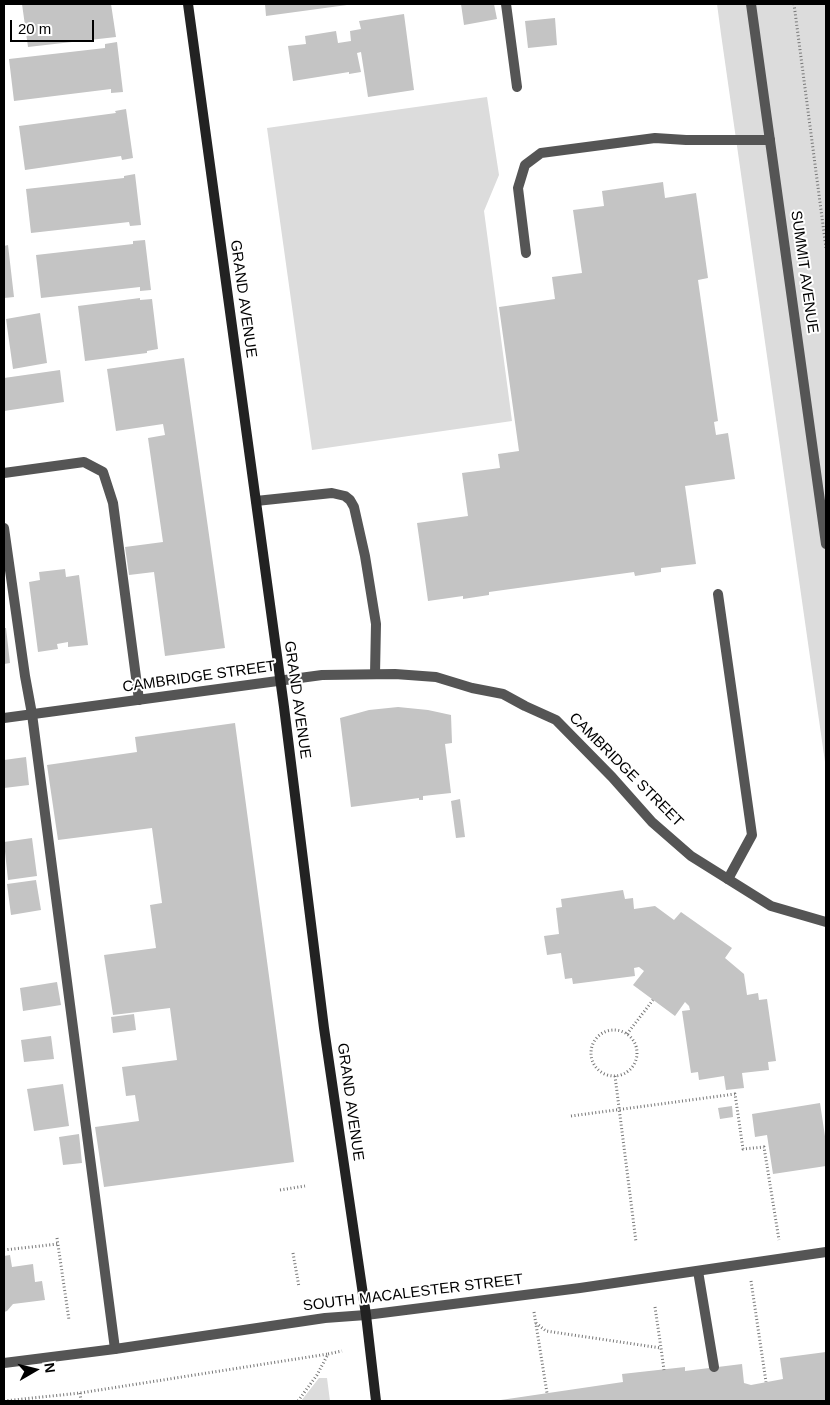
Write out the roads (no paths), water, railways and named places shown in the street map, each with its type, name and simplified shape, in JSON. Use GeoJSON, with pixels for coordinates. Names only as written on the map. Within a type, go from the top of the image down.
{"type":"FeatureCollection","features":[{"type":"Feature","properties":{"kind":"main road","name":"GRAND AVENUE"},"geometry":{"type":"LineString","coordinates":[[188,4],[256,501],[324,1028],[366,1315],[376,1401]]}},
{"type":"Feature","properties":{"kind":"street"},"geometry":{"type":"LineString","coordinates":[[506,4],[517,87]]}},
{"type":"Feature","properties":{"kind":"street","name":"SUMMIT AVENUE"},"geometry":{"type":"LineString","coordinates":[[751,4],[826,544]]}},
{"type":"Feature","properties":{"kind":"street"},"geometry":{"type":"LineString","coordinates":[[526,253],[518,188],[525,165],[541,153],[655,138],[770,140]]}},
{"type":"Feature","properties":{"kind":"street"},"geometry":{"type":"LineString","coordinates":[[4,473],[84,462],[103,472],[113,503],[138,700]]}},
{"type":"Feature","properties":{"kind":"street"},"geometry":{"type":"LineString","coordinates":[[256,501],[332,493],[346,496],[350,500],[354,507],[365,556],[376,624],[375,674]]}},
{"type":"Feature","properties":{"kind":"street"},"geometry":{"type":"LineString","coordinates":[[4,528],[24,676],[32,714],[115,1349]]}},
{"type":"Feature","properties":{"kind":"street"},"geometry":{"type":"LineString","coordinates":[[718,594],[752,835],[728,878]]}},
{"type":"Feature","properties":{"kind":"street","name":"CAMBRIDGE STREET"},"geometry":{"type":"LineString","coordinates":[[4,718],[322,675],[395,674],[436,677],[472,688],[503,694],[556,720],[612,777],[652,822],[691,856],[771,906],[826,922]]}},
{"type":"Feature","properties":{"kind":"street","name":"SOUTH MACALESTER STREET"},"geometry":{"type":"LineString","coordinates":[[4,1363],[115,1349],[325,1318],[366,1315],[580,1288],[826,1252]]}},
{"type":"Feature","properties":{"kind":"street"},"geometry":{"type":"LineString","coordinates":[[698,1271],[714,1367]]}}]}
